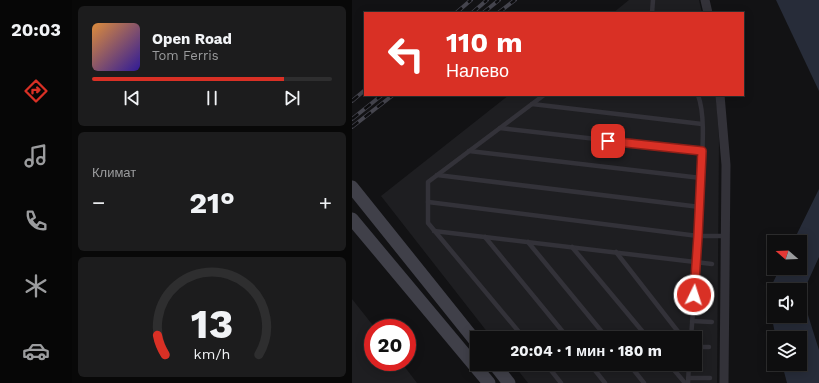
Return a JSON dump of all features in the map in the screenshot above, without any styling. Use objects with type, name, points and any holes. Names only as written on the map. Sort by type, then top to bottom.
[{"type":"main road","points":[[352,187],[470,334]]},
{"type":"main road","points":[[352,219],[489,383]]},
{"type":"main road","points":[[500,371],[509,383]]},
{"type":"street","points":[[705,0],[708,12]]},
{"type":"street","points":[[720,96],[726,165],[724,383]]},
{"type":"lane","points":[[652,12],[653,0]]},
{"type":"lane","points":[[518,331],[428,223],[428,182],[543,96]]},
{"type":"lane","points":[[691,331],[697,261],[702,151],[702,124],[700,103],[697,96]]},
{"type":"lane","points":[[532,104],[702,124]]},
{"type":"lane","points":[[500,128],[702,151]]},
{"type":"lane","points":[[469,151],[701,178]]},
{"type":"lane","points":[[437,175],[700,208]]},
{"type":"lane","points":[[428,202],[698,236],[725,236]]},
{"type":"lane","points":[[434,232],[697,261],[712,264]]},
{"type":"lane","points":[[484,237],[562,331]]},
{"type":"lane","points":[[528,242],[601,331]]},
{"type":"lane","points":[[572,247],[642,331]]},
{"type":"lane","points":[[616,252],[678,331]]},
{"type":"lane","points":[[694,295],[712,295]]},
{"type":"lane","points":[[692,321],[712,322]]},
{"type":"lane","points":[[702,347],[709,347]]},
{"type":"lane","points":[[552,371],[561,383]]},
{"type":"lane","points":[[596,371],[605,383]]},
{"type":"lane","points":[[635,371],[644,383]]},
{"type":"lane","points":[[676,371],[687,381]]},
{"type":"lane","points":[[687,381],[688,371]]},
{"type":"lane","points":[[687,381],[710,378]]},
{"type":"shaded area","points":[[629,0],[699,0],[702,12],[614,12]]},
{"type":"shaded area","points":[[508,96],[716,96],[719,138],[717,383],[528,383],[519,371],[702,371],[702,331],[487,331],[381,196]]},
{"type":"shaded area","points":[[352,299],[368,319],[364,319],[364,371],[408,371],[417,383],[352,383]]},
{"type":"water","points":[[776,0],[819,0],[819,91]]},
{"type":"water","points":[[819,189],[819,257],[807,283],[773,283],[777,275],[807,275],[807,235],[796,235]]},
{"type":"water","points":[[807,309],[819,350],[819,383],[787,383],[784,371],[807,371],[807,331],[775,331],[773,323],[807,323]]},
{"type":"railway","points":[[457,12],[471,0]]},
{"type":"railway","points":[[473,12],[487,0]]},
{"type":"railway","points":[[484,12],[499,0]]},
{"type":"railway","points":[[499,12],[515,0]]},
{"type":"railway","points":[[352,101],[364,91]]},
{"type":"railway","points":[[352,119],[381,96]]},
{"type":"railway","points":[[352,127],[392,96]]},
{"type":"route","points":[[608,141],[702,151],[694,295]]}]
